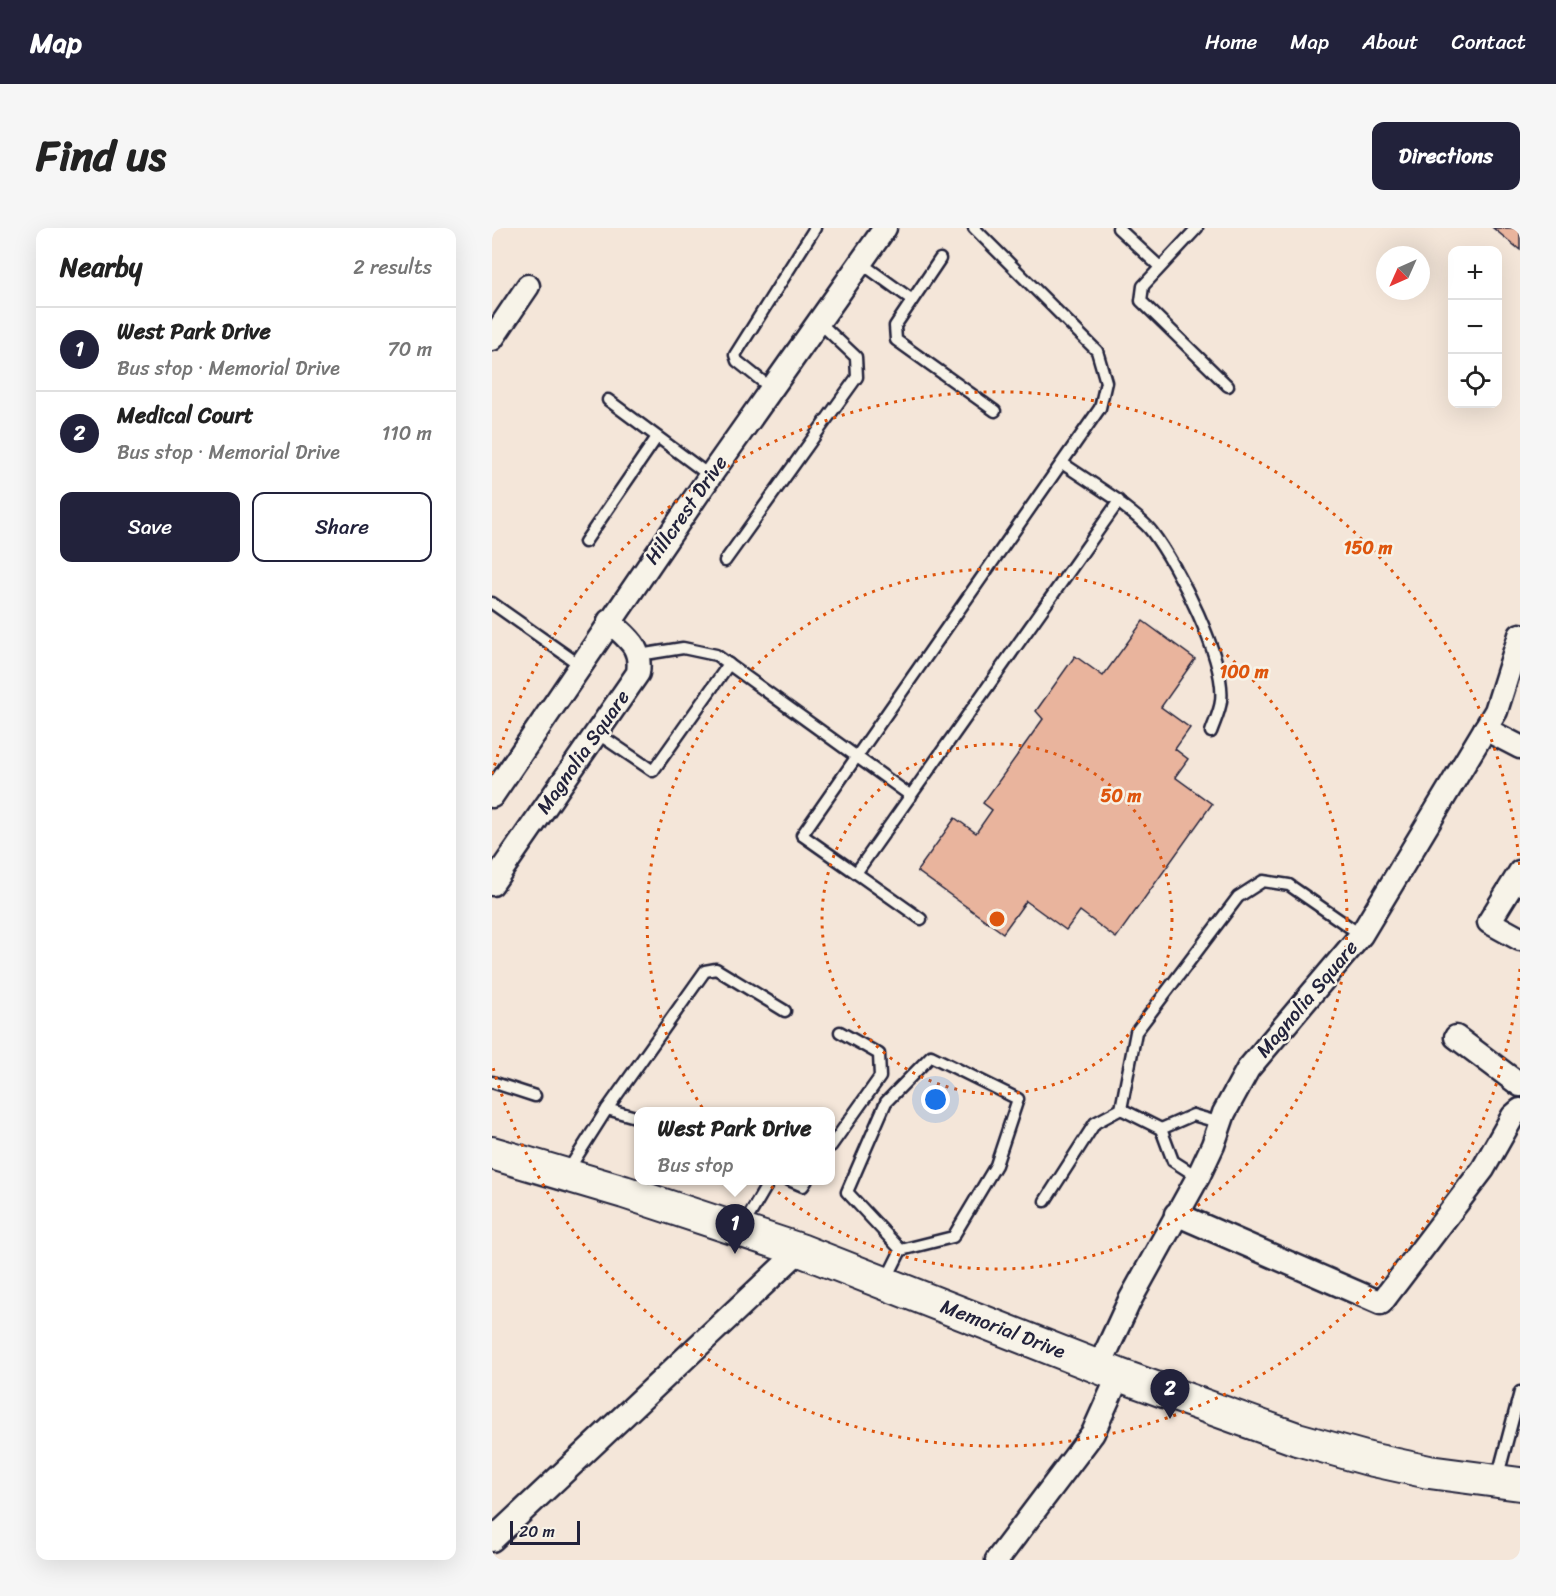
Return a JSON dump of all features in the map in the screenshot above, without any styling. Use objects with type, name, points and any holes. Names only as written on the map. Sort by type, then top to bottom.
[{"type":"main road","name":"Memorial Drive","points":[[492,1153],[800,1250],[1109,1371],[1318,1445],[1429,1472],[1508,1482]]},
{"type":"street","name":"Hillcrest Drive","points":[[492,796],[500,774],[580,665],[885,228]]},
{"type":"street","points":[[492,339],[528,286]]},
{"type":"street","points":[[609,621],[635,646],[639,655]]},
{"type":"street","name":"Magnolia Square","points":[[997,1560],[1093,1432],[1129,1302],[1198,1177],[1224,1113],[1248,1068],[1361,935],[1485,729],[1497,711],[1511,698],[1520,635]]},
{"type":"street","name":"Magnolia Square","points":[[492,884],[638,673],[639,655]]},
{"type":"street","points":[[1485,729],[1520,747]]},
{"type":"street","points":[[1520,872],[1489,922],[1520,939]]},
{"type":"street","points":[[1456,1037],[1520,1085]]},
{"type":"street","points":[[1176,1214],[1381,1303],[1483,1168],[1513,1116],[1520,1110]]},
{"type":"street","points":[[492,1540],[800,1250]]},
{"type":"lane","points":[[772,389],[736,361],[735,355],[815,228]]},
{"type":"lane","points":[[921,919],[802,835],[1100,408],[1106,382],[1097,351],[974,228]]},
{"type":"lane","points":[[1118,228],[1161,267]]},
{"type":"lane","points":[[1197,228],[1143,286],[1142,301],[1228,386]]},
{"type":"lane","points":[[940,259],[895,326],[896,340],[995,411]]},
{"type":"lane","points":[[861,263],[911,299]]},
{"type":"lane","points":[[725,561],[857,377],[856,357],[819,322]]},
{"type":"lane","points":[[608,400],[710,476]]},
{"type":"lane","points":[[585,542],[657,437]]},
{"type":"lane","points":[[1062,463],[1118,502],[1151,530],[1163,547],[1215,654],[1220,676],[1221,702],[1211,732]]},
{"type":"lane","points":[[856,873],[1118,502]]},
{"type":"lane","points":[[492,603],[580,665]]},
{"type":"lane","points":[[639,655],[683,648],[716,655],[911,796]]},
{"type":"lane","points":[[597,733],[653,771],[729,664]]},
{"type":"lane","points":[[1121,1109],[1136,1032],[1238,897],[1263,881],[1289,885],[1361,935]]},
{"type":"lane","points":[[566,1175],[607,1109],[705,971],[716,969],[785,1011]]},
{"type":"lane","points":[[835,1140],[880,1077],[879,1054],[840,1032]]},
{"type":"lane","points":[[931,1056],[1018,1099],[996,1165],[953,1237],[901,1250],[847,1192],[886,1102],[931,1056]]},
{"type":"lane","points":[[492,1082],[535,1096]]},
{"type":"lane","points":[[607,1109],[634,1117]]},
{"type":"lane","points":[[1121,1109],[1161,1129],[1173,1161],[1198,1177]]},
{"type":"lane","points":[[1045,1201],[1095,1123],[1121,1109]]},
{"type":"lane","points":[[1161,1129],[1193,1115],[1221,1124]]},
{"type":"lane","points":[[740,1231],[767,1185]]},
{"type":"lane","points":[[885,1283],[901,1250]]},
{"type":"lane","points":[[1508,1482],[1520,1392]]},
{"type":"building","points":[[1493,228],[1520,228],[1520,250]]},
{"type":"building","points":[[1143,621],[1195,659],[1161,707],[1190,728],[1175,749],[1188,759],[1175,777],[1212,804],[1116,938],[1080,911],[1066,930],[1026,901],[1003,933],[917,871],[955,818],[976,833],[992,810],[983,803],[1043,719],[1036,711],[1075,656],[1103,676]]},
{"type":"place","name":"West Park Drive","points":[[735,1254]]},
{"type":"place","name":"Medical Court","points":[[1170,1419]]}]
